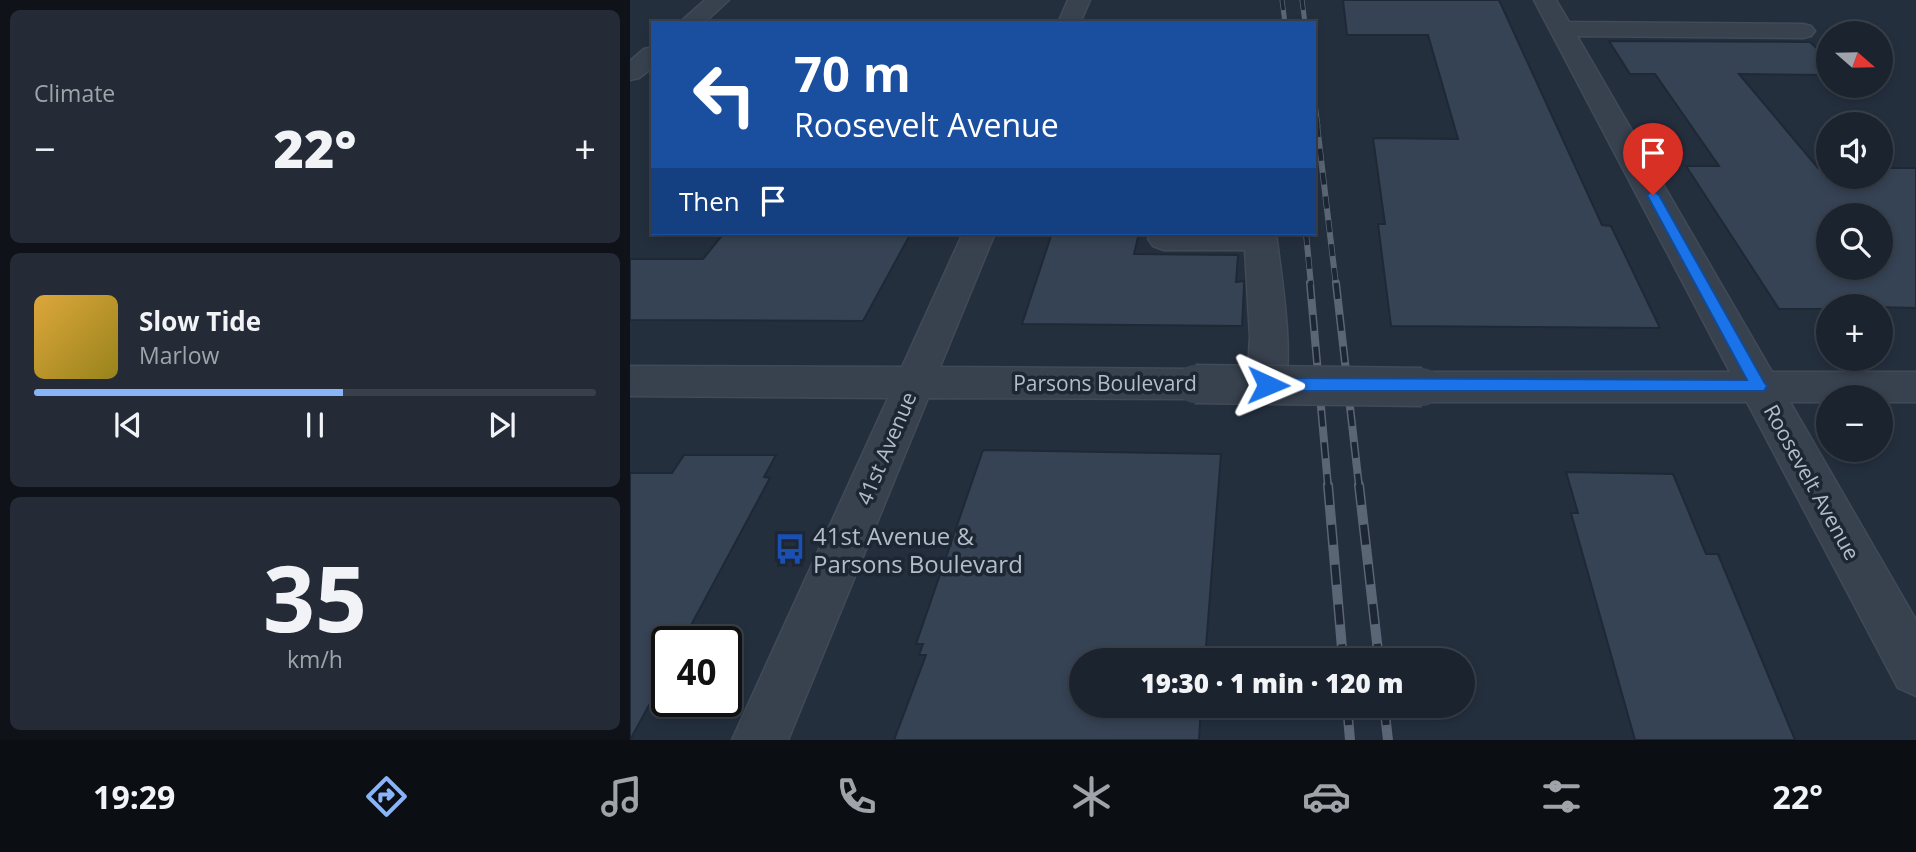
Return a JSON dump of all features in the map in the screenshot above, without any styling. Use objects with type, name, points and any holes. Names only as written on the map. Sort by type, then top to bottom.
[{"type":"street","points":[[693,21],[718,0]]},
{"type":"street","points":[[1070,21],[1079,0]]},
{"type":"street","points":[[1553,15],[1802,31]]},
{"type":"street","name":"Roosevelt Avenue","points":[[1553,15],[1916,670]]},
{"type":"street","points":[[630,73],[651,56]]},
{"type":"street","name":"41st Avenue","points":[[760,740],[978,235]]},
{"type":"street","points":[[1164,239],[1260,236],[1268,337],[1268,385]]},
{"type":"street","name":"Parsons Boulevard","points":[[630,381],[1195,383],[1422,387],[1916,387]]},
{"type":"building","points":[[1343,0],[1499,0],[1602,225],[1611,226],[1660,328],[1391,326],[1378,224],[1385,224],[1373,138],[1458,139],[1428,35],[1347,35]]},
{"type":"building","points":[[1609,41],[1810,42],[1816,48],[1816,75],[1739,74],[1816,166],[1816,189],[1893,189],[1893,168],[1916,168],[1916,308],[1893,307],[1893,294],[1816,294],[1816,309],[1779,309],[1686,166],[1719,166],[1655,74],[1630,74]]},
{"type":"building","points":[[722,235],[910,235],[863,321],[630,320],[630,259],[703,259]]},
{"type":"building","points":[[1051,235],[1139,235],[1134,254],[1238,255],[1236,282],[1244,281],[1242,326],[1022,324]]},
{"type":"building","points":[[983,450],[1221,454],[1206,648],[1069,648],[1069,718],[1200,718],[1199,740],[894,740],[926,655],[919,655],[923,644],[916,644]]},
{"type":"building","points":[[684,455],[776,455],[764,477],[770,478],[691,626],[651,626],[651,701],[630,740],[630,473],[672,473]]},
{"type":"building","points":[[1566,472],[1673,474],[1706,554],[1718,554],[1795,740],[1635,740],[1571,513],[1578,513]]},
{"type":"railway","points":[[1282,0],[1285,21]]},
{"type":"railway","points":[[1302,0],[1305,21]]},
{"type":"railway","points":[[1316,111],[1318,126]]},
{"type":"railway","points":[[1317,125],[1336,285]]},
{"type":"railway","points":[[1306,235],[1311,285]]},
{"type":"railway","points":[[1310,283],[1328,486]]},
{"type":"railway","points":[[1336,283],[1359,486]]},
{"type":"railway","points":[[1328,485],[1342,648]]},
{"type":"railway","points":[[1359,485],[1378,648]]},
{"type":"railway","points":[[1348,718],[1350,740]]},
{"type":"railway","points":[[1385,718],[1388,740]]},
{"type":"place","name":"41st Avenue & Parsons Boulevard","points":[[790,549]]},
{"type":"route","points":[[1268,385],[1759,386],[1653,195]]}]
